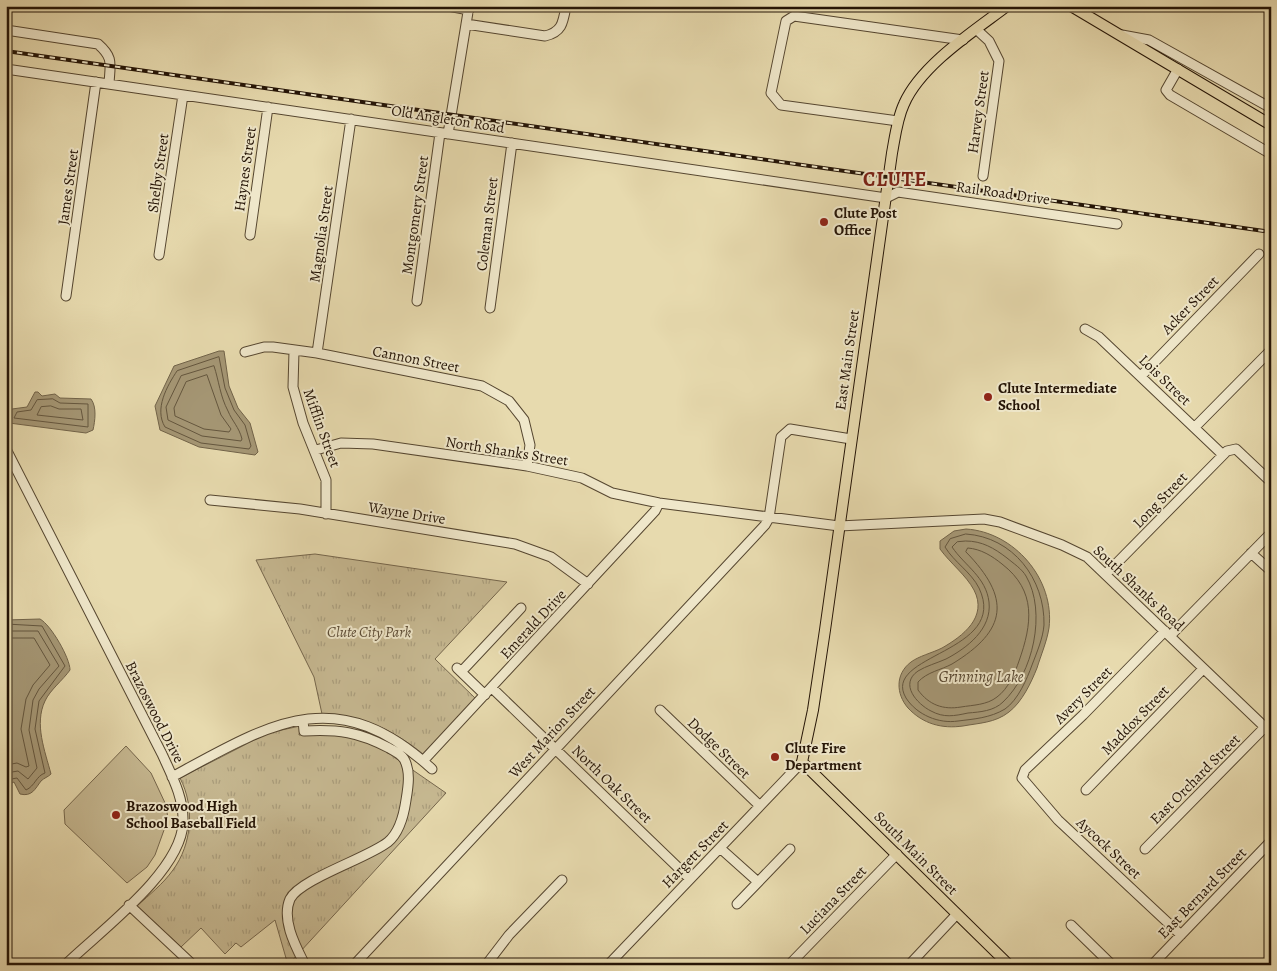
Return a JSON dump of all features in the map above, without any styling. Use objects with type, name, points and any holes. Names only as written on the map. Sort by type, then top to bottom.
[{"type":"main road","name":"East Main Street","points":[[802,762],[813,710],[898,121],[905,102],[928,71],[976,29],[1007,6]]},
{"type":"main road","points":[[1071,6],[1271,125]]},
{"type":"main road","name":"South Main Street","points":[[802,762],[1009,965]]},
{"type":"street","points":[[448,6],[469,8]]},
{"type":"street","points":[[466,24],[545,36],[556,34],[563,24],[566,6]]},
{"type":"street","name":"Montgomery Street","points":[[417,301],[444,134],[469,8]]},
{"type":"street","points":[[898,121],[781,105],[775,100],[772,93],[786,21],[794,16],[963,40]]},
{"type":"street","name":"Harvey Street","points":[[976,29],[989,41],[999,61],[982,176]]},
{"type":"street","points":[[6,30],[98,44],[109,54],[109,84]]},
{"type":"street","points":[[1122,35],[1149,40],[1271,108]]},
{"type":"street","points":[[1178,69],[1166,90],[1170,95],[1271,154]]},
{"type":"street","name":"Old Angleton Road","points":[[7,72],[96,82],[886,198]]},
{"type":"street","name":"James Street","points":[[66,296],[96,82]]},
{"type":"street","name":"Shelby Street","points":[[159,255],[183,95]]},
{"type":"street","name":"Haynes Street","points":[[250,235],[268,107]]},
{"type":"street","name":"Magnolia Street","points":[[317,353],[351,119]]},
{"type":"street","name":"Coleman Street","points":[[490,308],[512,143]]},
{"type":"street","name":"Rail Road Drive","points":[[886,198],[898,192],[1117,224]]},
{"type":"street","name":"Acker Street","points":[[1140,376],[1259,254]]},
{"type":"street","name":"Lois Street","points":[[1085,329],[1099,337],[1223,455]]},
{"type":"street","name":"Cannon Street","points":[[244,352],[264,347],[317,353],[482,386],[498,394],[518,410],[524,420],[530,445],[527,466]]},
{"type":"street","points":[[1195,427],[1271,350]]},
{"type":"street","name":"Mifflin Street","points":[[294,351],[292,374],[295,399],[326,480],[326,514]]},
{"type":"street","points":[[769,518],[781,437],[785,432],[790,429],[851,439]]},
{"type":"street","name":"North Shanks Street","points":[[316,450],[341,443],[373,444],[527,466],[582,478],[612,493],[659,503],[839,526]]},
{"type":"street","name":"Brazoswood Drive","points":[[6,449],[172,777],[183,812],[180,840],[166,866],[129,905],[65,965]]},
{"type":"street","name":"Long Street","points":[[1106,574],[1231,449],[1236,449],[1269,477]]},
{"type":"street","name":"Wayne Drive","points":[[210,500],[300,509],[516,544],[551,557],[588,584]]},
{"type":"street","name":"Emerald Drive","points":[[423,761],[655,511],[659,503]]},
{"type":"street","name":"West Marion Street","points":[[354,965],[769,518]]},
{"type":"street","name":"South Shanks Road","points":[[839,526],[984,519],[1000,522],[1080,552],[1106,574],[1268,730]]},
{"type":"street","name":"Avery Street","points":[[1022,778],[1025,770],[1271,533]]},
{"type":"street","points":[[1252,552],[1271,571]]},
{"type":"street","points":[[485,695],[458,670],[521,608]]},
{"type":"street","name":"Maddox Street","points":[[1086,790],[1204,669]]},
{"type":"street","name":"North Oak Street","points":[[492,688],[690,879]]},
{"type":"street","name":"Dodge Street","points":[[660,710],[760,806]]},
{"type":"street","points":[[172,777],[267,728],[304,720],[339,719],[363,724],[397,741],[432,769]]},
{"type":"street","points":[[304,720],[304,732],[332,729],[350,732],[373,740],[400,754],[405,760],[408,782],[401,821],[398,830],[388,842],[310,883],[291,898],[288,908],[291,934],[305,965]]},
{"type":"street","name":"East Orchard Street","points":[[1145,849],[1268,730]]},
{"type":"street","name":"Hargett Street","points":[[608,965],[802,762]]},
{"type":"street","name":"Aycock Street","points":[[1022,778],[1058,820],[1181,935]]},
{"type":"street","name":"East Bernard Street","points":[[1152,965],[1271,841]]},
{"type":"street","points":[[720,848],[758,882]]},
{"type":"street","points":[[737,904],[790,849]]},
{"type":"street","name":"Luciana Street","points":[[789,965],[897,854]]},
{"type":"street","points":[[486,965],[509,935],[562,880]]},
{"type":"street","points":[[129,905],[194,965]]},
{"type":"street","points":[[909,965],[957,914]]},
{"type":"street","points":[[1071,925],[1112,965]]},
{"type":"street","points":[[1266,965],[1271,960]]},
{"type":"green space","name":"Clute City Park","points":[[315,554],[507,582],[435,659],[476,699],[423,754],[400,737],[376,725],[337,715],[322,714],[314,677],[256,560]]},
{"type":"green space","points":[[300,726],[299,735],[325,734],[365,737],[446,793],[288,965],[275,920],[241,947],[236,943],[225,954],[201,928],[181,947],[137,906],[169,875],[184,849],[188,837],[189,813],[185,789],[180,778],[268,733]]},
{"type":"green space","name":"Brazoswood High School Baseball Field","points":[[126,746],[151,773],[166,805],[168,819],[155,855],[147,867],[127,883],[65,824],[64,810]]},
{"type":"water","points":[[224,351],[229,386],[238,408],[250,423],[258,452],[255,455],[199,447],[160,430],[155,406],[174,366]]},
{"type":"water","points":[[35,392],[42,396],[55,394],[60,398],[91,399],[95,410],[93,430],[86,433],[9,423],[9,415],[12,409],[27,407]]},
{"type":"water","name":"Grinning Lake","points":[[966,529],[984,532],[1000,539],[1028,561],[1038,576],[1045,592],[1049,610],[1049,628],[1035,674],[1026,692],[1014,708],[1004,716],[993,720],[948,727],[926,722],[908,708],[901,697],[899,684],[902,672],[911,662],[942,648],[958,638],[976,617],[978,600],[974,590],[967,579],[940,549],[940,541],[954,531]]},
{"type":"water","points":[[40,619],[59,642],[67,658],[70,670],[45,701],[40,719],[42,738],[51,774],[41,781],[33,792],[24,795],[20,794],[14,782],[6,786],[6,620]]},
{"type":"railway","points":[[6,51],[1271,232]]},
{"type":"place","name":"Clute Post Office","points":[[824,222]]},
{"type":"place","name":"Clute Intermediate School","points":[[988,397]]},
{"type":"place","name":"Clute Fire Department","points":[[775,757]]},
{"type":"place","name":"Brazoswood High School Baseball Field","points":[[116,815]]},
{"type":"district","name":"CLUTE","points":[[895,179]]}]
